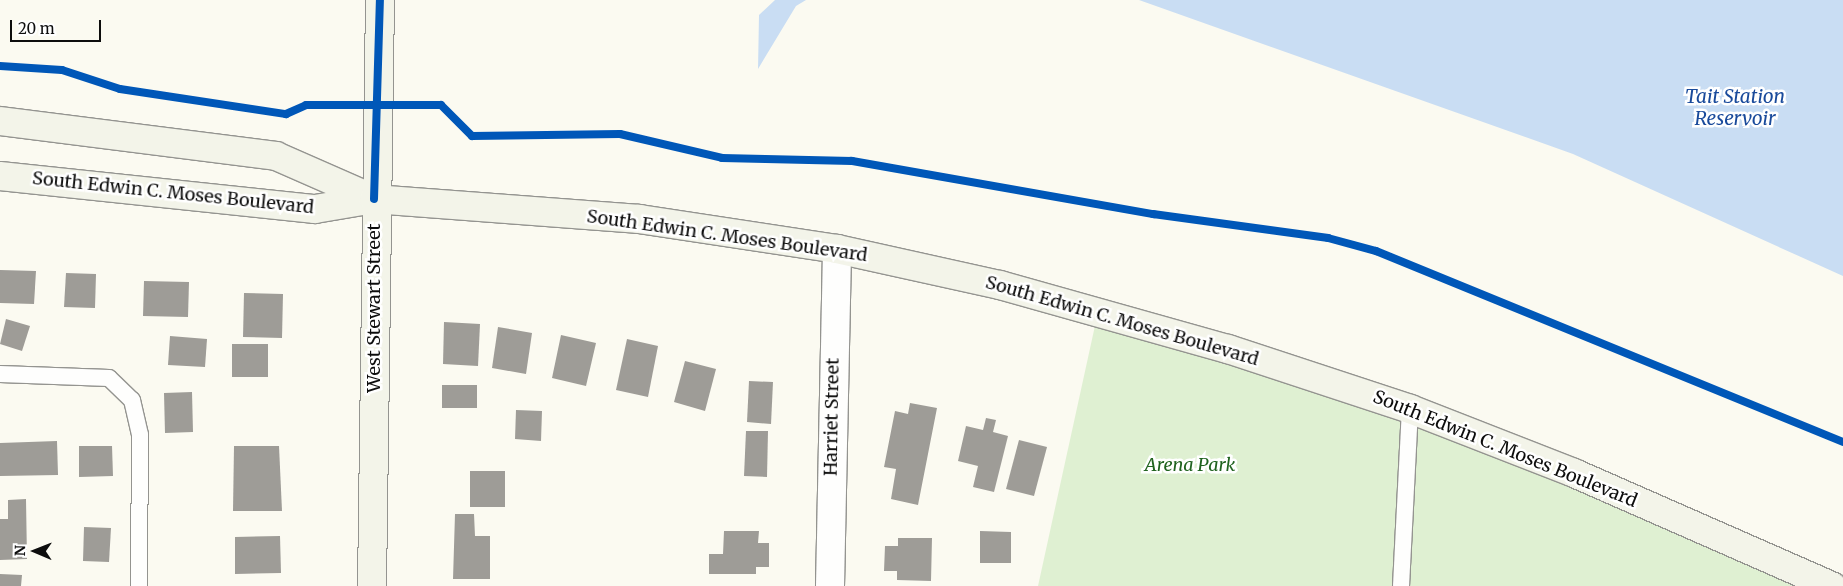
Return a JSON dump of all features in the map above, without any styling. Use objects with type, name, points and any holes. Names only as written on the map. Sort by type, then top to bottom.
[{"type":"main road","name":"West Stewart Street","points":[[372,586],[374,199],[379,95],[380,0]]},
{"type":"main road","name":"South Edwin C. Moses Boulevard","points":[[0,121],[276,156],[374,199]]},
{"type":"main road","name":"South Edwin C. Moses Boulevard","points":[[0,176],[315,209],[374,199],[639,219],[837,248],[1009,287],[1228,349],[1410,408],[1574,473],[1832,586]]},
{"type":"street","name":"Harriet Street","points":[[830,586],[837,248]]},
{"type":"lane","points":[[0,374],[109,378],[132,400],[140,435],[139,586]]},
{"type":"lane","points":[[1401,586],[1410,408]]},
{"type":"green space","name":"Arena Park","points":[[1098,312],[1228,349],[1832,586],[1038,586]]},
{"type":"water","points":[[775,0],[806,0],[796,6],[758,69],[759,15]]},
{"type":"water","name":"Tait Station Reservoir","points":[[1139,0],[1843,0],[1843,276],[1573,154]]},
{"type":"building","points":[[0,270],[36,271],[34,304],[0,303]]},
{"type":"building","points":[[66,273],[96,274],[95,308],[64,307]]},
{"type":"building","points":[[144,281],[189,282],[188,317],[143,316]]},
{"type":"building","points":[[244,293],[283,294],[282,338],[243,337]]},
{"type":"building","points":[[6,319],[30,326],[22,351],[0,344]]},
{"type":"building","points":[[444,322],[480,324],[478,366],[443,364]]},
{"type":"building","points":[[498,327],[532,333],[526,374],[492,368]]},
{"type":"building","points":[[561,335],[596,343],[586,386],[552,378]]},
{"type":"building","points":[[170,336],[207,339],[205,367],[168,365]]},
{"type":"building","points":[[627,339],[658,346],[648,397],[616,390]]},
{"type":"building","points":[[232,344],[268,344],[268,377],[232,377]]},
{"type":"building","points":[[685,361],[716,369],[705,411],[674,402]]},
{"type":"building","points":[[749,381],[773,382],[771,424],[747,422]]},
{"type":"building","points":[[442,385],[477,385],[477,408],[442,408]]},
{"type":"building","points":[[192,392],[193,432],[165,433],[164,393]]},
{"type":"building","points":[[910,403],[937,408],[918,505],[891,499],[896,469],[884,467],[895,411],[908,414]]},
{"type":"building","points":[[516,410],[542,411],[541,441],[515,439]]},
{"type":"building","points":[[986,418],[996,420],[993,432],[1008,436],[994,492],[973,487],[978,466],[958,461],[966,426],[983,430]]},
{"type":"building","points":[[746,431],[768,431],[767,477],[744,476]]},
{"type":"building","points":[[1019,440],[1047,447],[1034,496],[1006,489]]},
{"type":"building","points":[[57,441],[58,475],[0,476],[0,443]]},
{"type":"building","points":[[79,446],[112,446],[113,476],[79,477]]},
{"type":"building","points":[[234,446],[279,446],[282,511],[233,511]]},
{"type":"building","points":[[470,471],[505,471],[505,507],[470,507]]},
{"type":"building","points":[[26,499],[27,559],[0,560],[0,519],[8,519],[8,500]]},
{"type":"building","points":[[455,514],[474,514],[475,536],[490,536],[490,579],[453,579]]},
{"type":"building","points":[[84,527],[111,528],[109,562],[83,561]]},
{"type":"building","points":[[724,531],[759,531],[758,543],[769,543],[769,567],[756,567],[756,574],[709,574],[709,554],[723,554]]},
{"type":"building","points":[[980,531],[1011,532],[1011,563],[980,563]]},
{"type":"building","points":[[280,536],[281,573],[235,574],[235,537]]},
{"type":"building","points":[[898,538],[932,538],[931,581],[897,580],[897,571],[884,571],[885,546],[898,546]]},
{"type":"building","points":[[0,574],[22,575],[21,586],[0,586]]},
{"type":"cycle path","points":[[374,199],[380,0]]},
{"type":"cycle path","points":[[0,66],[62,70],[120,89],[286,114],[306,105],[441,105],[472,136],[620,134],[722,158],[852,161],[1153,214],[1328,238],[1376,251],[1843,442]]}]
